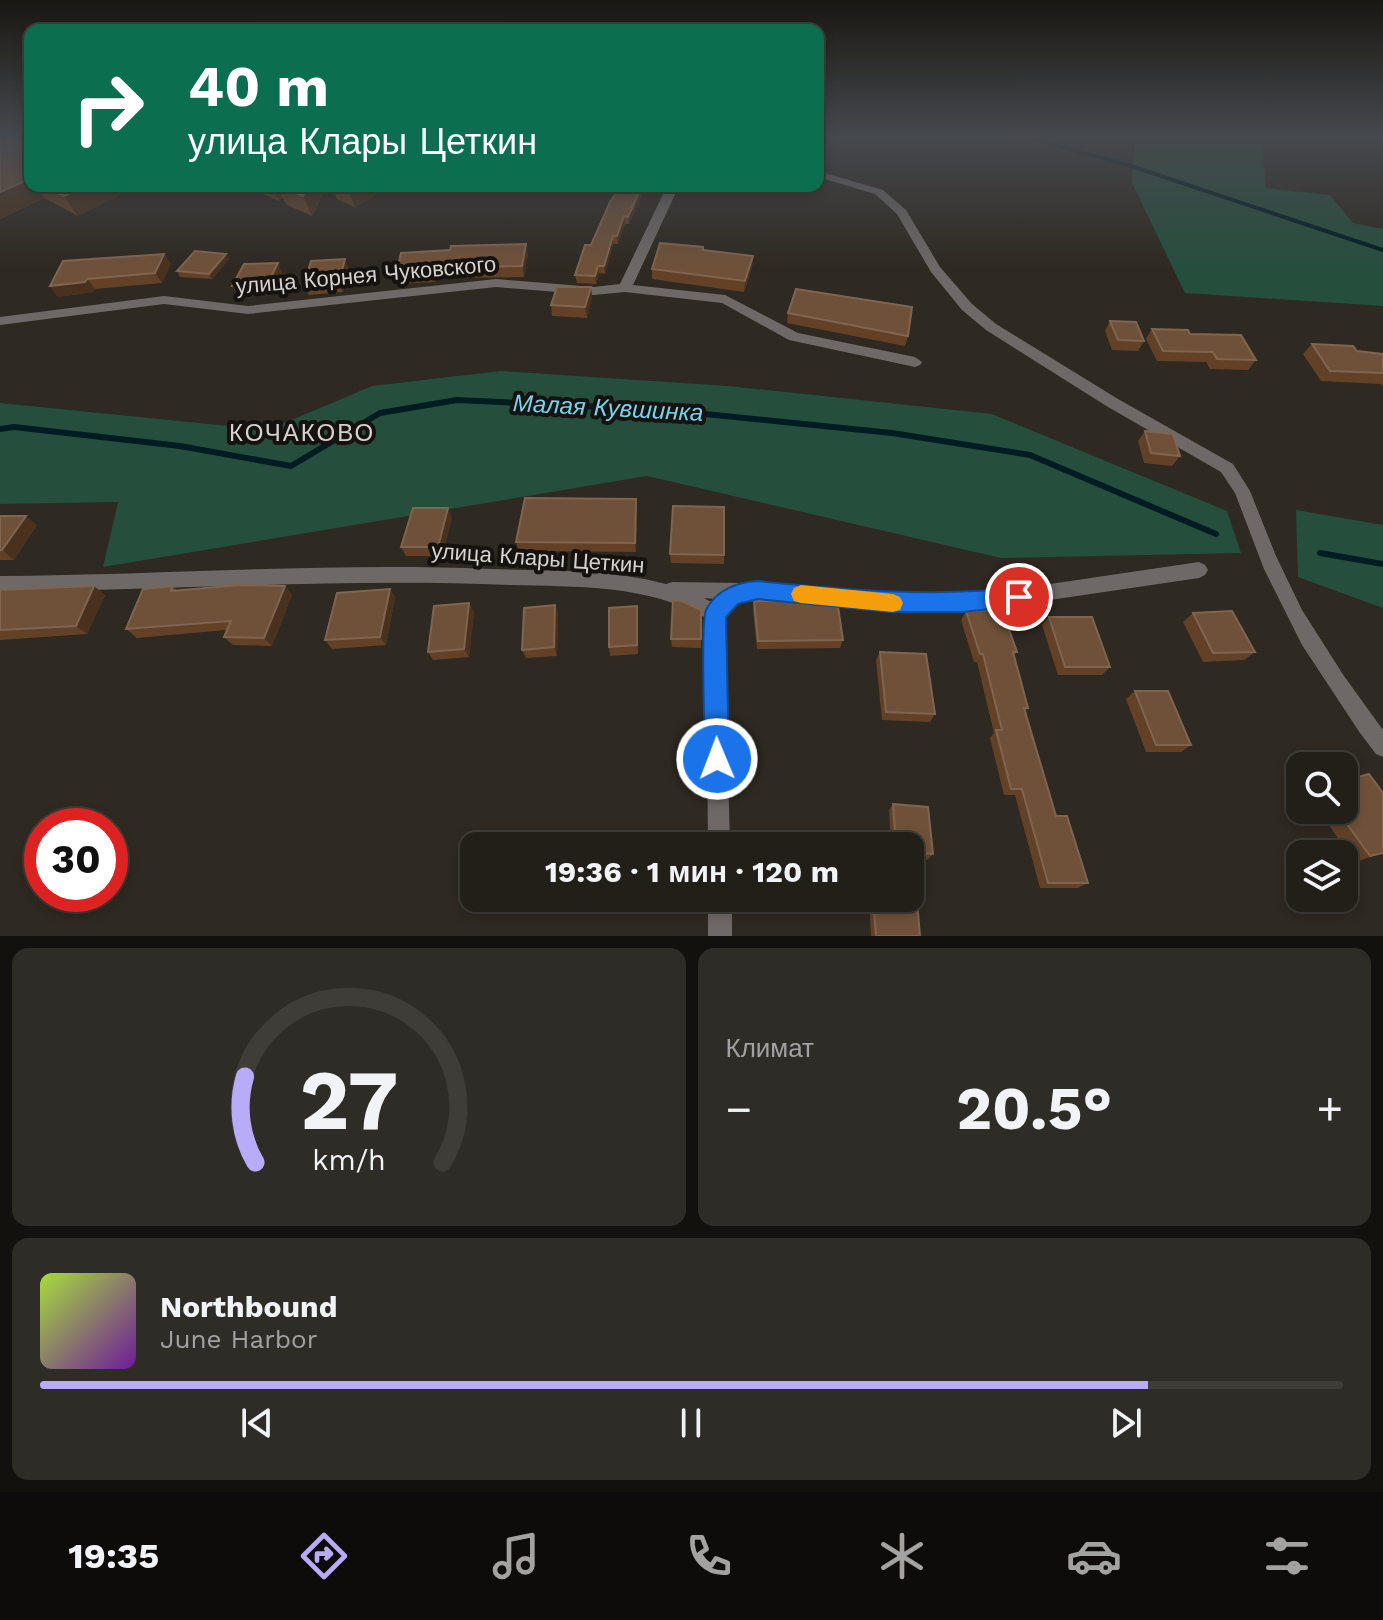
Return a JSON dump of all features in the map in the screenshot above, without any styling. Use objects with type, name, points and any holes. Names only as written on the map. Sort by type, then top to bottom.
[{"type":"street","points":[[841,181],[879,192],[902,212],[935,269],[967,307],[991,327],[1113,403],[1227,468],[1241,485],[1273,569],[1330,676],[1383,747]]},
{"type":"street","points":[[625,288],[670,192]]},
{"type":"street","name":"улица Корнея Чуковского","points":[[0,321],[164,300],[248,310],[496,283],[594,291],[625,288],[725,299],[794,337],[915,362]]},
{"type":"street","points":[[656,590],[743,591],[890,603],[962,603],[1199,570]]},
{"type":"street","name":"улица Клары Цеткин","points":[[0,584],[464,574],[601,582],[656,590],[701,604],[715,614]]},
{"type":"street","points":[[719,832],[715,614],[730,597],[743,591]]},
{"type":"street","points":[[720,912],[720,936]]},
{"type":"green space","points":[[1265,181],[1266,188],[1330,195],[1353,223],[1383,229],[1383,306],[1185,293],[1132,183]]},
{"type":"green space","points":[[501,371],[728,386],[992,414],[1227,511],[1241,553],[1001,558],[647,476],[103,567],[118,502],[0,504],[0,403],[268,430],[372,386]]},
{"type":"green space","points":[[1296,510],[1383,525],[1383,608],[1298,577]]},
{"type":"building","points":[[0,181],[24,181],[24,182],[0,192]]},
{"type":"building","points":[[617,192],[639,192],[628,217],[624,216],[617,236],[613,236],[604,266],[598,266],[595,276],[575,275],[585,245],[591,245]]},
{"type":"building","points":[[660,243],[753,256],[745,281],[652,269]]},
{"type":"building","points":[[526,244],[522,266],[432,268],[432,271],[396,274],[401,253],[450,250],[451,246]]},
{"type":"building","points":[[195,251],[226,254],[209,274],[177,271]]},
{"type":"building","points":[[164,254],[155,273],[87,279],[85,282],[50,286],[63,261]]},
{"type":"building","points":[[345,259],[339,282],[304,284],[311,261]]},
{"type":"building","points":[[278,263],[267,285],[232,286],[244,264]]},
{"type":"building","points":[[557,287],[591,287],[585,307],[551,305]]},
{"type":"building","points":[[796,289],[912,307],[908,336],[788,313]]},
{"type":"building","points":[[1110,321],[1136,322],[1144,341],[1118,340]]},
{"type":"building","points":[[1152,329],[1188,330],[1190,334],[1241,335],[1256,360],[1217,359],[1213,352],[1163,351]]},
{"type":"building","points":[[1312,344],[1353,346],[1357,351],[1383,354],[1383,373],[1330,371]]},
{"type":"building","points":[[1145,431],[1173,434],[1180,456],[1151,453]]},
{"type":"building","points":[[525,498],[636,499],[635,543],[516,542]]},
{"type":"building","points":[[673,506],[724,507],[724,555],[670,554]]},
{"type":"building","points":[[413,508],[448,508],[438,547],[401,547]]},
{"type":"building","points":[[0,516],[26,516],[2,550],[0,550]]},
{"type":"building","points":[[240,585],[285,586],[264,638],[224,637],[231,621],[126,629],[143,589],[173,586],[171,591]]},
{"type":"building","points":[[94,586],[76,626],[0,630],[0,590]]},
{"type":"building","points":[[390,589],[380,637],[325,640],[337,593]]},
{"type":"building","points":[[673,600],[701,610],[701,639],[671,639]]},
{"type":"building","points":[[837,600],[843,640],[758,641],[754,601]]},
{"type":"building","points":[[469,603],[464,649],[428,652],[434,606]]},
{"type":"building","points":[[555,605],[554,647],[522,650],[524,608]]},
{"type":"building","points":[[637,606],[637,645],[609,647],[609,608]]},
{"type":"building","points":[[1002,610],[1017,652],[1013,652],[1028,708],[1024,708],[1056,816],[1067,816],[1088,883],[1048,883],[1022,789],[1011,789],[996,730],[1002,730],[983,654],[980,654],[966,611]]},
{"type":"building","points":[[1232,611],[1255,652],[1213,653],[1193,613]]},
{"type":"building","points":[[1049,617],[1092,617],[1110,667],[1065,667]]},
{"type":"building","points":[[880,652],[926,654],[935,714],[886,712]]},
{"type":"building","points":[[1135,691],[1168,691],[1191,745],[1156,745]]},
{"type":"building","points":[[1369,774],[1383,793],[1383,853],[1370,856],[1347,824],[1358,824],[1358,777]]},
{"type":"building","points":[[893,804],[928,807],[933,854],[924,853],[924,832],[895,832]]},
{"type":"building","points":[[874,912],[918,912],[920,936],[876,936]]},
{"type":"waterway","points":[[1175,181],[1383,250]]},
{"type":"waterway","name":"Малая Кувшинка","points":[[0,429],[14,427],[180,446],[291,466],[380,413],[457,400],[666,410],[892,433],[1030,455],[1216,534]]},
{"type":"waterway","name":"Малая Кувшинка","points":[[1320,553],[1383,564]]},
{"type":"slow traffic","points":[[801,594],[893,603]]},
{"type":"district","name":"КОЧАКОВО","points":[[302,433]]},
{"type":"route","points":[[717,759],[715,614],[730,597],[743,591],[758,590],[890,603],[962,603],[1019,597]]}]
